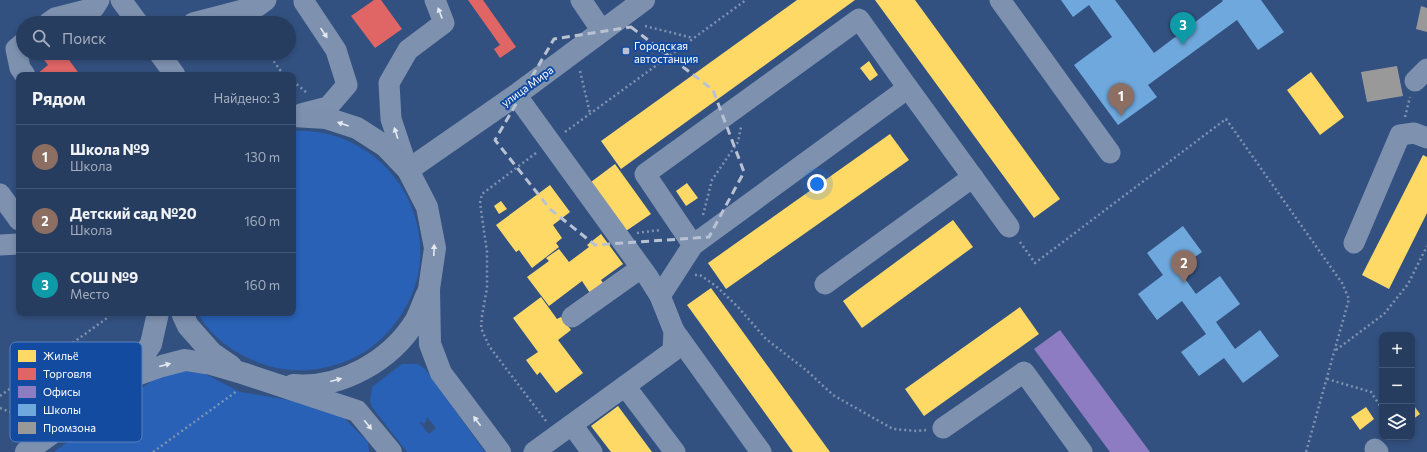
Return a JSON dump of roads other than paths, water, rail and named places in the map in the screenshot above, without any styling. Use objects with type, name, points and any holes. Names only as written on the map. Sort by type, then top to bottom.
[{"type":"main road","name":"улица Мира","points":[[408,170],[516,95],[644,0]]},
{"type":"main road","points":[[296,116],[326,118],[357,128],[385,146],[408,170],[428,207],[435,248],[429,289],[430,344],[441,373],[500,452]]},
{"type":"main road","points":[[183,316],[188,326],[212,353],[256,378],[304,386],[337,381],[368,367],[395,347],[416,320],[429,289]]},
{"type":"main road","points":[[142,357],[151,344],[157,316]]},
{"type":"main road","points":[[142,373],[185,360],[211,364],[312,395],[357,411],[391,452]]},
{"type":"main road","points":[[26,452],[40,442]]},
{"type":"street","points":[[63,16],[94,8],[99,0]]},
{"type":"street","points":[[121,0],[133,16]]},
{"type":"street","points":[[220,16],[258,6],[266,0]]},
{"type":"street","points":[[296,115],[328,107],[347,85],[336,50],[304,0]]},
{"type":"street","points":[[408,170],[391,119],[389,83],[408,50],[444,23],[435,0]]},
{"type":"street","points":[[581,0],[602,31]]},
{"type":"street","points":[[1000,0],[1110,153]]},
{"type":"street","points":[[693,245],[645,174],[859,19],[1009,227]]},
{"type":"street","points":[[18,60],[20,68],[23,72]]},
{"type":"street","points":[[164,60],[173,72]]},
{"type":"street","points":[[660,296],[693,245],[908,88]]},
{"type":"street","points":[[516,95],[641,268],[660,296],[674,331],[761,452]]},
{"type":"street","points":[[1354,243],[1400,135],[1414,133],[1427,138]]},
{"type":"street","points":[[826,284],[973,177]]},
{"type":"street","points":[[0,194],[16,216]]},
{"type":"street","points":[[0,245],[16,244]]},
{"type":"street","points":[[572,317],[641,268]]},
{"type":"street","points":[[534,452],[673,351],[674,331]]},
{"type":"street","points":[[943,428],[1024,372],[1082,452]]},
{"type":"street","points":[[625,386],[675,452]]},
{"type":"street","points":[[564,430],[592,452]]},
{"type":"place","name":"СОШ №9","points":[[1183,45]]},
{"type":"place","name":"Городская автостанция","points":[[626,51]]},
{"type":"place","name":"Школа №9","points":[[1121,116]]},
{"type":"place","name":"Детский сад №20","points":[[1184,283]]}]
